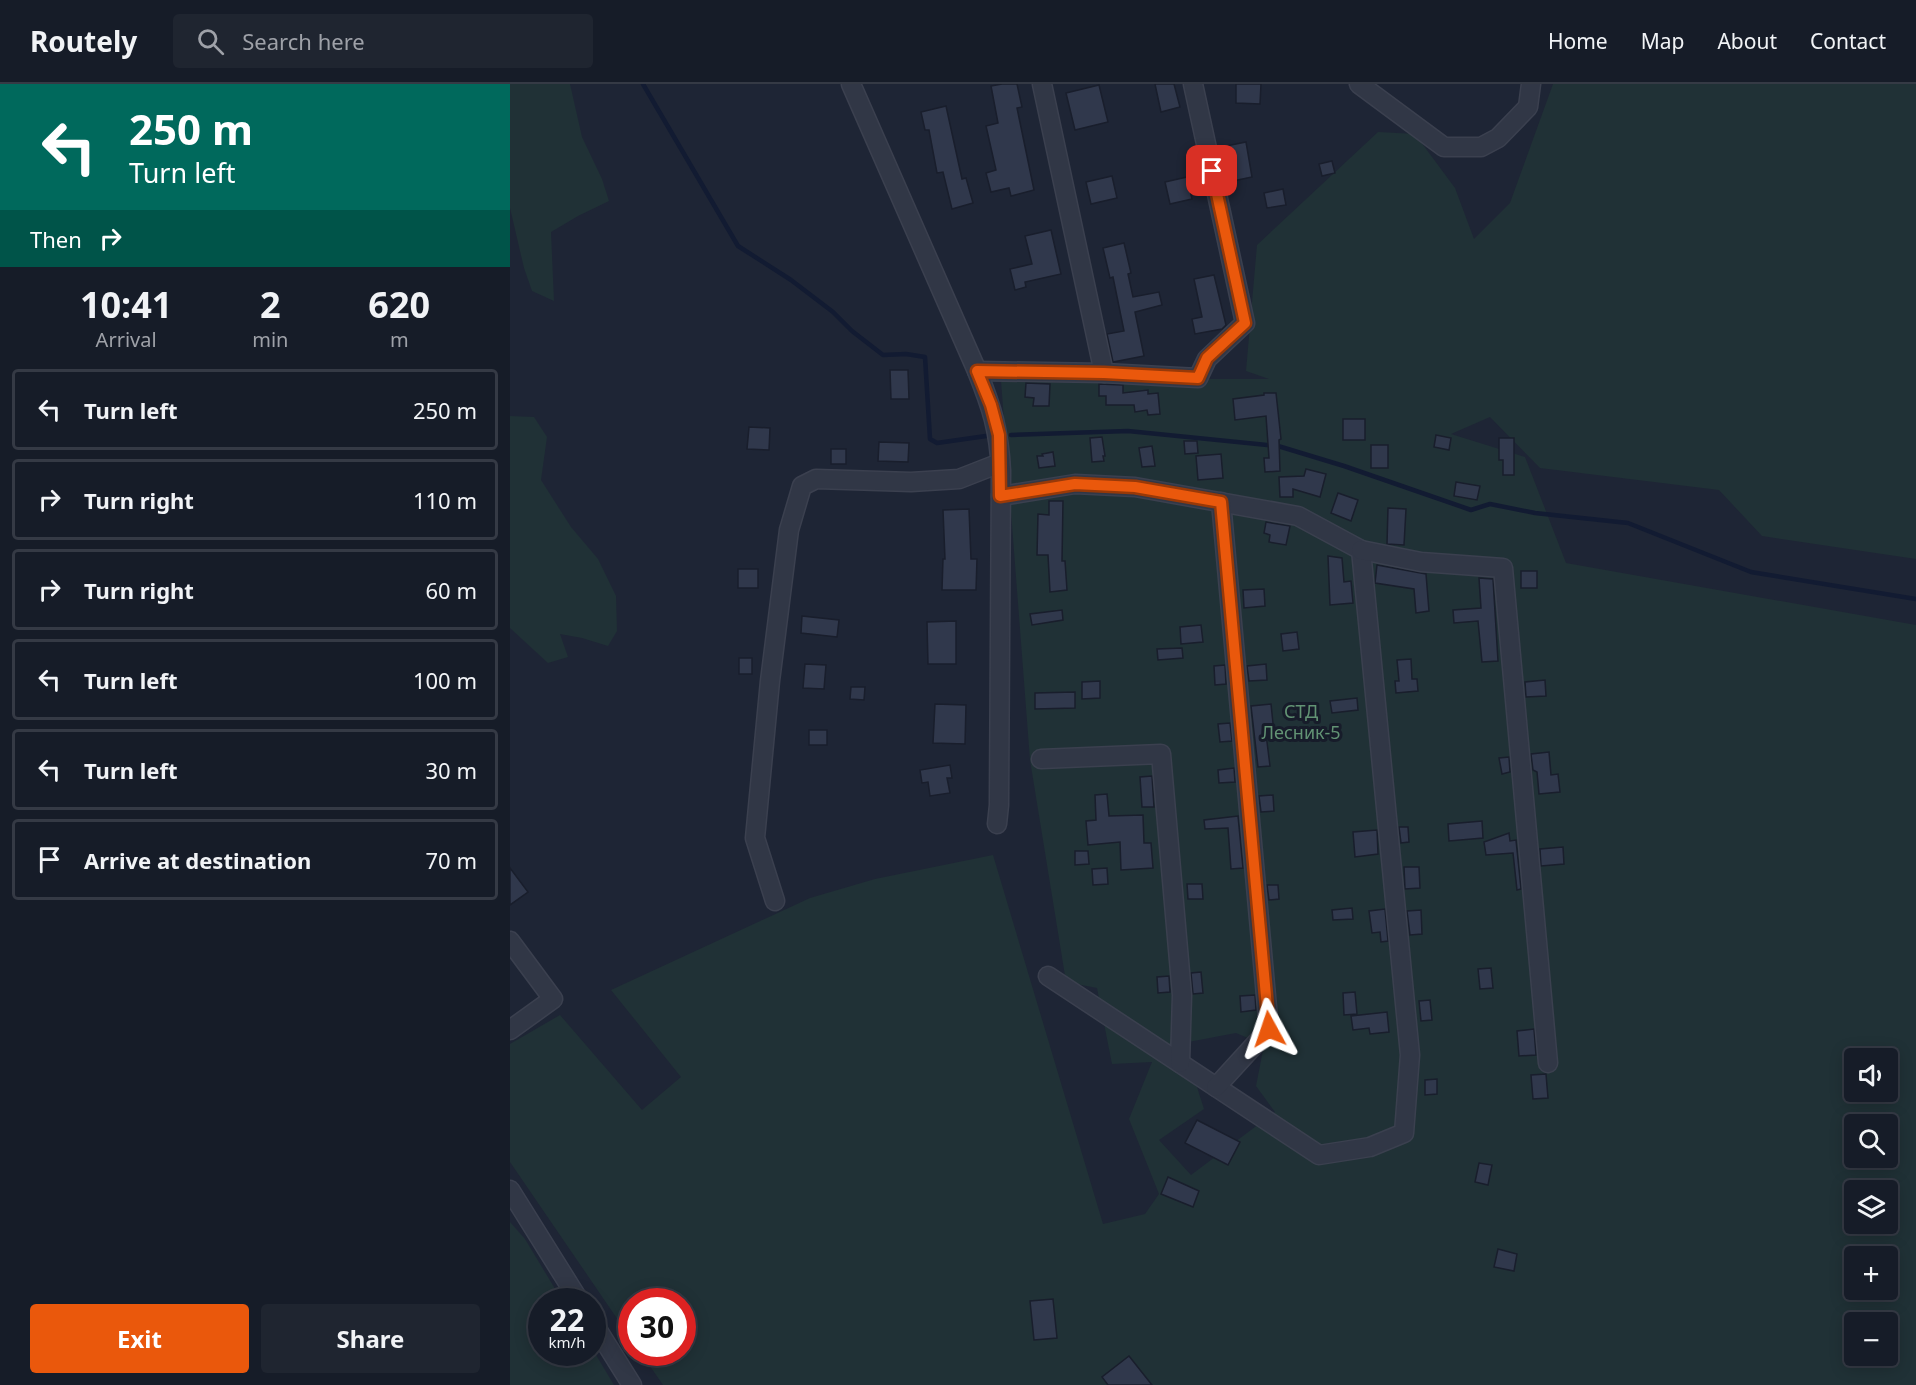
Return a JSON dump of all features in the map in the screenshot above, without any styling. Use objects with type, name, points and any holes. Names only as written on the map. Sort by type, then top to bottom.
[{"type":"street","points":[[851,84],[977,371],[991,405],[999,435],[999,805],[997,824]]},
{"type":"street","points":[[1042,84],[1104,373]]},
{"type":"street","points":[[977,371],[1104,373],[1198,378],[1207,358],[1245,323],[1193,84]]},
{"type":"street","points":[[1359,84],[1444,147],[1481,147],[1498,138],[1528,107],[1532,84]]},
{"type":"street","points":[[775,901],[755,838],[770,681],[789,530],[802,486],[816,479],[911,482],[960,479],[1000,463]]},
{"type":"street","points":[[1000,496],[1075,484],[1135,487],[1298,516],[1361,550],[1421,562],[1503,568],[1548,1063]]},
{"type":"street","points":[[1216,1086],[1269,1029],[1221,502]]},
{"type":"street","points":[[1048,976],[1319,1155],[1370,1147],[1404,1133],[1410,1055],[1361,550]]},
{"type":"street","points":[[1041,759],[1161,754],[1182,995],[1180,1063]]},
{"type":"street","points":[[510,941],[553,999],[510,1030]]},
{"type":"street","points":[[510,1190],[571,1288]]},
{"type":"street","points":[[606,1343],[633,1385]]},
{"type":"green space","points":[[510,84],[570,84],[582,137],[602,179],[609,201],[551,232],[554,301],[532,291],[524,268],[510,208]]},
{"type":"green space","name":"СТД Лесник-5","points":[[1553,84],[1916,84],[1916,559],[1762,536],[1719,490],[1540,468],[1490,417],[1451,434],[1525,457],[1566,563],[1916,625],[1916,1385],[663,1385],[650,1366],[696,1366],[696,1288],[618,1288],[618,1320],[606,1302],[606,1288],[596,1288],[510,1162],[510,1044],[560,1015],[642,1110],[681,1077],[611,990],[810,898],[875,879],[993,855],[1103,1224],[1145,1214],[1159,1194],[1129,1119],[1152,1062],[1112,1064],[1097,988],[1066,982],[1030,760],[1001,381],[1269,379],[1246,371],[1257,245],[1378,132],[1415,134],[1455,188],[1474,239],[1510,203]],"holes":[[[1236,1033],[1264,1045],[1256,1086],[1275,1112],[1191,1175],[1159,1140],[1204,1109],[1183,1043]]]},
{"type":"green space","points":[[510,416],[534,417],[547,437],[541,480],[571,527],[598,559],[616,596],[617,631],[608,646],[560,634],[568,657],[548,663],[510,628]]},
{"type":"green space","points":[[510,1222],[525,1239],[555,1288],[528,1288],[528,1366],[603,1366],[614,1385],[510,1385]]},
{"type":"building","points":[[1017,84],[1022,107],[1017,108],[1034,190],[1011,196],[1009,188],[991,192],[986,173],[996,170],[986,126],[998,123],[991,86]]},
{"type":"building","points":[[1155,84],[1174,84],[1180,107],[1161,112]]},
{"type":"building","points":[[1236,84],[1261,84],[1260,104],[1236,103]]},
{"type":"building","points":[[1099,85],[1108,122],[1075,130],[1066,93]]},
{"type":"building","points":[[946,106],[962,179],[966,178],[973,203],[952,209],[943,172],[937,173],[929,130],[925,130],[921,112]]},
{"type":"building","points":[[1246,142],[1252,177],[1233,181],[1226,146]]},
{"type":"building","points":[[1332,161],[1335,173],[1322,176],[1319,164]]},
{"type":"building","points":[[1112,176],[1117,198],[1091,204],[1086,182]]},
{"type":"building","points":[[1187,177],[1192,199],[1170,204],[1165,182]]},
{"type":"building","points":[[1283,189],[1286,205],[1267,208],[1264,193]]},
{"type":"building","points":[[1051,230],[1061,274],[1025,282],[1026,287],[1015,290],[1010,269],[1032,264],[1025,236]]},
{"type":"building","points":[[1124,243],[1131,273],[1128,274],[1133,297],[1159,292],[1162,305],[1135,312],[1144,356],[1113,362],[1107,334],[1124,331],[1113,277],[1110,278],[1103,248]]},
{"type":"building","points":[[1214,275],[1226,325],[1222,329],[1195,334],[1192,319],[1202,317],[1194,279]]},
{"type":"building","points":[[890,370],[908,370],[909,399],[891,399]]},
{"type":"building","points":[[1026,383],[1050,384],[1049,406],[1033,406],[1034,398],[1025,397]]},
{"type":"building","points":[[1099,384],[1123,385],[1123,393],[1148,390],[1148,394],[1158,393],[1160,414],[1148,415],[1147,410],[1135,412],[1134,405],[1106,405],[1106,396],[1099,396]]},
{"type":"building","points":[[1264,393],[1276,393],[1281,439],[1279,440],[1280,471],[1265,472],[1264,458],[1269,458],[1266,416],[1235,420],[1233,399],[1264,395]]},
{"type":"building","points":[[1343,419],[1365,419],[1365,440],[1343,440]]},
{"type":"building","points":[[749,427],[770,428],[769,450],[747,449]]},
{"type":"building","points":[[1436,435],[1451,438],[1449,450],[1434,447]]},
{"type":"building","points":[[1102,437],[1104,461],[1092,462],[1090,438]]},
{"type":"building","points":[[1499,438],[1514,438],[1514,475],[1503,475],[1503,460],[1499,460]]},
{"type":"building","points":[[1184,441],[1197,441],[1198,453],[1185,454]]},
{"type":"building","points":[[879,442],[909,443],[908,462],[878,461]]},
{"type":"building","points":[[1371,445],[1388,445],[1388,468],[1371,468]]},
{"type":"building","points":[[1152,446],[1155,466],[1142,467],[1139,448]]},
{"type":"building","points":[[831,449],[846,449],[846,464],[831,464]]},
{"type":"building","points":[[1053,452],[1055,466],[1039,468],[1037,456]]},
{"type":"building","points":[[1221,454],[1223,478],[1198,480],[1196,456]]},
{"type":"building","points":[[1306,469],[1326,474],[1320,497],[1293,489],[1293,497],[1280,497],[1279,477],[1304,476]]},
{"type":"building","points":[[1456,482],[1480,486],[1477,500],[1454,496]]},
{"type":"building","points":[[1338,493],[1358,500],[1351,521],[1331,513]]},
{"type":"building","points":[[1049,501],[1063,501],[1062,561],[1065,561],[1067,590],[1050,592],[1048,555],[1037,555],[1038,514],[1049,515]]},
{"type":"building","points":[[1388,508],[1406,509],[1404,545],[1387,544]]},
{"type":"building","points":[[969,509],[971,559],[977,559],[976,590],[942,590],[943,559],[945,559],[943,510]]},
{"type":"building","points":[[1266,522],[1290,526],[1286,545],[1269,542],[1270,535],[1264,533]]},
{"type":"building","points":[[1328,556],[1342,558],[1344,582],[1351,581],[1353,603],[1330,605]]},
{"type":"building","points":[[1377,565],[1426,574],[1429,611],[1416,613],[1414,589],[1375,583]]},
{"type":"building","points":[[738,569],[758,569],[758,588],[738,588]]},
{"type":"building","points":[[1521,571],[1537,571],[1537,588],[1521,588]]},
{"type":"building","points":[[1479,578],[1493,579],[1498,661],[1482,662],[1478,621],[1454,623],[1453,610],[1481,608]]},
{"type":"building","points":[[1264,589],[1265,606],[1244,608],[1243,590]]},
{"type":"building","points":[[1062,610],[1063,620],[1032,625],[1030,614]]},
{"type":"building","points":[[802,616],[839,620],[837,637],[801,633]]},
{"type":"building","points":[[956,621],[956,664],[928,664],[927,622]]},
{"type":"building","points":[[1201,625],[1203,642],[1181,644],[1180,627]]},
{"type":"building","points":[[1297,632],[1299,649],[1283,651],[1281,634]]},
{"type":"building","points":[[1182,648],[1183,658],[1158,660],[1157,649]]},
{"type":"building","points":[[739,658],[752,658],[752,674],[739,674]]},
{"type":"building","points":[[1411,659],[1412,679],[1417,679],[1418,691],[1396,693],[1395,681],[1399,681],[1397,660]]},
{"type":"building","points":[[805,664],[826,665],[824,689],[803,688]]},
{"type":"building","points":[[1266,664],[1267,680],[1249,681],[1247,666]]},
{"type":"building","points":[[1225,665],[1226,684],[1215,685],[1214,666]]},
{"type":"building","points":[[1545,680],[1546,696],[1526,697],[1525,682]]},
{"type":"building","points":[[1100,681],[1100,698],[1082,699],[1082,682]]},
{"type":"building","points":[[851,687],[865,687],[864,700],[850,699]]},
{"type":"building","points":[[1075,692],[1075,708],[1035,709],[1035,693]]},
{"type":"building","points":[[1357,698],[1358,710],[1332,713],[1330,701]]},
{"type":"building","points":[[935,704],[966,705],[965,744],[933,743]]},
{"type":"building","points":[[1271,704],[1274,733],[1266,734],[1270,766],[1258,767],[1251,706]]},
{"type":"building","points":[[1230,723],[1232,741],[1220,742],[1218,724]]},
{"type":"building","points":[[809,730],[827,730],[827,745],[809,745]]},
{"type":"building","points":[[1549,752],[1551,775],[1558,774],[1560,792],[1539,794],[1537,772],[1533,770],[1531,754]]},
{"type":"building","points":[[1509,757],[1510,772],[1502,774],[1499,758]]},
{"type":"building","points":[[950,765],[952,778],[947,778],[950,793],[930,796],[928,782],[922,783],[920,770]]},
{"type":"building","points":[[1234,768],[1235,782],[1219,783],[1218,770]]},
{"type":"building","points":[[1152,776],[1154,807],[1142,807],[1140,777]]},
{"type":"building","points":[[1107,794],[1109,816],[1143,815],[1144,843],[1151,843],[1153,868],[1121,870],[1120,842],[1088,845],[1086,821],[1096,820],[1095,795]]},
{"type":"building","points":[[1273,795],[1274,811],[1261,812],[1259,796]]},
{"type":"building","points":[[1238,816],[1243,868],[1231,869],[1228,828],[1205,829],[1204,820]]},
{"type":"building","points":[[1482,821],[1483,838],[1449,841],[1448,824]]},
{"type":"building","points":[[1399,827],[1408,827],[1409,842],[1401,843]]},
{"type":"building","points":[[1377,830],[1378,854],[1355,857],[1353,832]]},
{"type":"building","points":[[1509,833],[1510,841],[1516,840],[1521,889],[1517,890],[1513,853],[1486,855],[1484,842]]},
{"type":"building","points":[[1563,847],[1564,864],[1541,866],[1540,849]]},
{"type":"building","points":[[1075,851],[1088,851],[1089,864],[1075,865]]},
{"type":"building","points":[[1404,867],[1419,867],[1420,888],[1405,889]]},
{"type":"building","points":[[510,868],[528,892],[510,905]]},
{"type":"building","points":[[1107,868],[1108,884],[1093,885],[1092,869]]},
{"type":"building","points":[[1187,884],[1202,884],[1203,899],[1188,899]]},
{"type":"building","points":[[1267,885],[1278,885],[1279,899],[1269,900]]},
{"type":"building","points":[[1352,908],[1353,919],[1333,920],[1332,910]]},
{"type":"building","points":[[1385,909],[1388,941],[1381,942],[1380,932],[1372,933],[1369,911]]},
{"type":"building","points":[[1421,910],[1422,934],[1410,935],[1407,911]]},
{"type":"building","points":[[1491,968],[1493,988],[1480,989],[1478,969]]},
{"type":"building","points":[[1201,972],[1203,993],[1193,994],[1191,973]]},
{"type":"building","points":[[1169,976],[1170,992],[1158,993],[1157,977]]},
{"type":"building","points":[[1355,992],[1357,1014],[1344,1015],[1343,993]]},
{"type":"building","points":[[1255,995],[1256,1010],[1241,1012],[1240,996]]},
{"type":"building","points":[[1430,1000],[1432,1020],[1421,1021],[1419,1001]]},
{"type":"building","points":[[1387,1012],[1389,1032],[1370,1034],[1369,1028],[1353,1030],[1351,1016]]},
{"type":"building","points":[[1534,1029],[1536,1055],[1519,1056],[1517,1031]]},
{"type":"building","points":[[1546,1074],[1548,1098],[1533,1099],[1531,1075]]},
{"type":"building","points":[[1437,1079],[1437,1094],[1425,1095],[1425,1080]]},
{"type":"building","points":[[1197,1120],[1240,1142],[1228,1165],[1185,1143]]},
{"type":"building","points":[[1479,1163],[1492,1165],[1488,1185],[1475,1182]]},
{"type":"building","points":[[1168,1177],[1199,1191],[1193,1207],[1161,1194]]},
{"type":"building","points":[[1498,1249],[1517,1254],[1514,1271],[1494,1267]]},
{"type":"building","points":[[1053,1299],[1057,1338],[1034,1340],[1030,1301]]},
{"type":"building","points":[[1129,1356],[1152,1385],[1108,1385],[1102,1377]]},
{"type":"waterway","points":[[643,84],[738,246],[791,280],[883,355],[906,354],[925,357],[930,439],[937,443],[986,436]]},
{"type":"waterway","points":[[1011,435],[1128,431],[1278,446],[1471,510],[1490,504],[1535,513],[1628,523],[1751,572],[1916,599]]},
{"type":"route","points":[[1212,171],[1245,323],[1207,358],[1198,378],[1104,373],[977,371],[991,405],[999,435],[1000,496],[1075,484],[1135,487],[1221,502],[1269,1029]]}]
